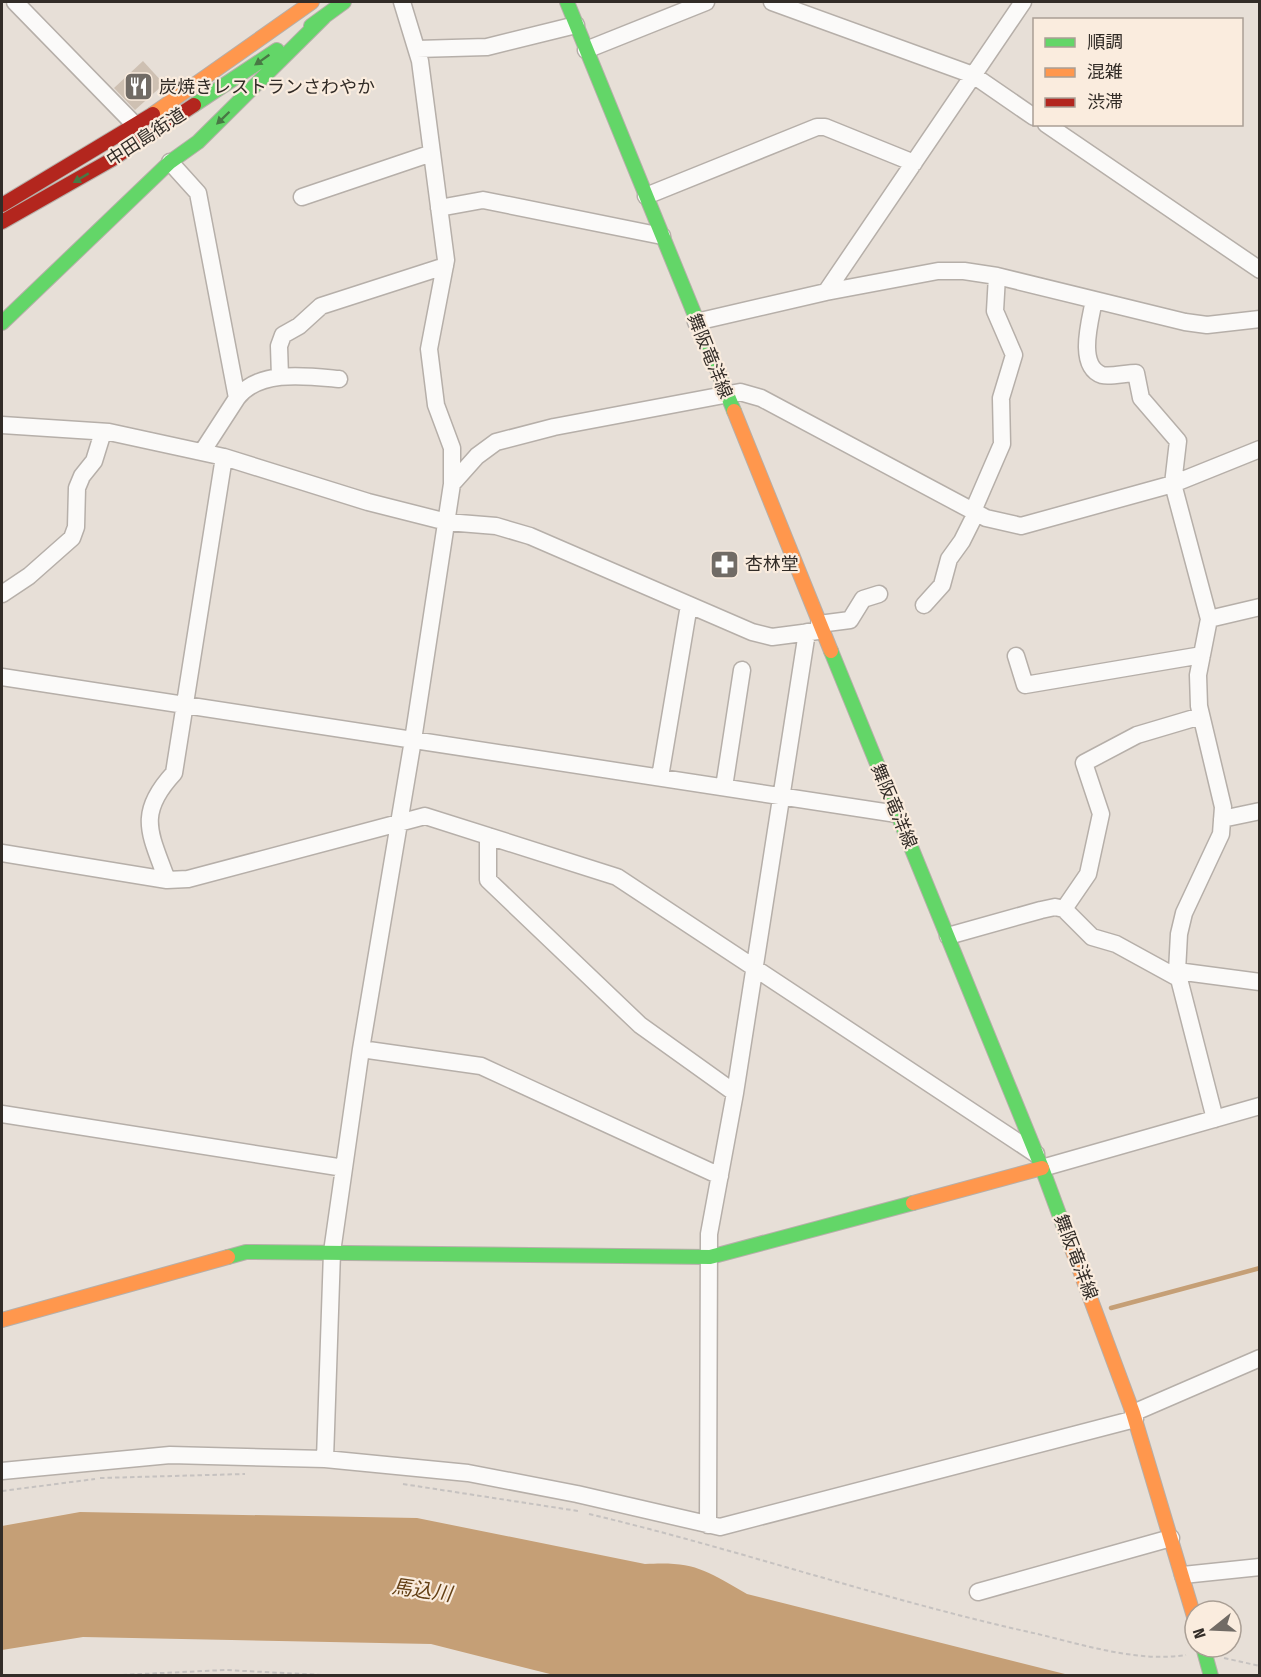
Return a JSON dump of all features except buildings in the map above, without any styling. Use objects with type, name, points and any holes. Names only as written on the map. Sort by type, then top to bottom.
[{"type":"street","points":[[15,2],[198,193],[237,398]]},
{"type":"street","name":"中田島街道","points":[[2,205],[154,145],[312,2]]},
{"type":"street","name":"中田島街道","points":[[2,222],[65,188],[154,145],[344,2]]},
{"type":"street","points":[[325,1459],[332,1252],[361,1049],[413,740],[452,484],[452,448],[436,405],[429,349],[445,266],[439,208],[417,49],[402,2]]},
{"type":"street","name":"舞阪竜洋線","points":[[567,2],[726,395],[816,629],[897,814],[1039,1161],[1134,1416],[1189,1599]]},
{"type":"street","points":[[586,50],[706,2]]},
{"type":"street","points":[[772,2],[973,75],[1033,116]]},
{"type":"street","points":[[826,292],[1023,2]]},
{"type":"street","points":[[2,323],[154,145],[198,142],[324,17]]},
{"type":"street","points":[[417,49],[487,47],[576,25]]},
{"type":"street","points":[[1049,126],[1260,270]]},
{"type":"street","points":[[646,196],[816,127],[825,128],[914,163]]},
{"type":"street","points":[[302,197],[432,153]]},
{"type":"street","points":[[439,208],[483,200],[662,236]]},
{"type":"street","points":[[280,377],[279,346],[282,335],[299,326],[321,306],[445,266]]},
{"type":"street","points":[[696,322],[826,292],[938,271],[964,271],[997,276],[1207,325],[1260,319]]},
{"type":"street","points":[[924,605],[942,585],[949,559],[962,541],[1002,444],[1001,398],[1014,355],[994,310],[997,276]]},
{"type":"street","points":[[1094,300],[1085,346],[1093,369],[1103,375],[1136,373],[1141,398],[1178,441],[1173,484],[1209,619],[1198,675],[1201,716],[1219,787],[1221,834],[1184,913],[1179,934],[1177,974],[1215,1119]]},
{"type":"street","points":[[202,452],[243,390],[280,377],[339,379]]},
{"type":"street","points":[[452,484],[477,456],[496,442],[554,426],[740,392],[761,398],[1001,524],[1021,526],[1173,484],[1260,449]]},
{"type":"street","points":[[2,425],[103,432],[202,452],[368,502],[447,522],[496,526],[530,536],[752,632],[772,637],[850,620],[863,599],[879,594]]},
{"type":"street","points":[[2,594],[29,576],[72,538],[76,527],[77,488],[94,460],[103,432]]},
{"type":"street","points":[[167,879],[148,821],[153,801],[161,787],[174,773],[224,457]]},
{"type":"street","points":[[660,777],[689,605]]},
{"type":"street","points":[[1209,619],[1260,607]]},
{"type":"street","points":[[708,1525],[710,1234],[735,1093],[781,796],[816,629]]},
{"type":"street","points":[[1016,656],[1025,686],[1202,655]]},
{"type":"street","points":[[724,787],[742,669]]},
{"type":"street","points":[[2,676],[897,814]]},
{"type":"street","points":[[1064,909],[1088,874],[1101,814],[1084,763],[1137,735],[1201,716]]},
{"type":"street","points":[[1222,819],[1260,811]]},
{"type":"street","points":[[2,853],[167,879],[188,879],[425,816],[617,877],[1039,1161]]},
{"type":"street","points":[[488,836],[488,880],[640,1025],[735,1093]]},
{"type":"street","points":[[948,936],[1055,907],[1064,909],[1092,937],[1116,944],[1177,974],[1260,982]]},
{"type":"street","points":[[361,1049],[481,1066],[720,1176]]},
{"type":"street","points":[[2,1320],[246,1252],[710,1257],[1039,1161],[1260,1106]]},
{"type":"street","points":[[2,1114],[344,1168]]},
{"type":"street","points":[[2,1471],[170,1455],[325,1459],[468,1473],[577,1494],[720,1527],[1134,1416],[1260,1358]]},
{"type":"street","points":[[978,1592],[1171,1538]]},
{"type":"street","points":[[1183,1575],[1260,1568]]},
{"type":"path","points":[[2,1491],[98,1479],[256,1474]]},
{"type":"path","points":[[398,1483],[579,1512],[714,1544],[798,1573],[1074,1642],[1138,1654],[1260,1666]]},
{"type":"path","points":[[100,1676],[225,1670],[343,1676]]},
{"type":"water","name":"馬込川","points":[[80,1512],[417,1518],[645,1564],[688,1566],[710,1573],[747,1594],[1069,1675],[558,1676],[431,1644],[83,1637],[2,1650],[2,1526]]},
{"type":"waterway","points":[[1111,1308],[1260,1268]]},
{"type":"traffic: fast","points":[[311,26],[344,2]]},
{"type":"traffic: fast","points":[[567,2],[734,411]]},
{"type":"traffic: fast","points":[[2,323],[170,162],[198,142],[324,17]]},
{"type":"traffic: fast","points":[[194,105],[277,50]]},
{"type":"traffic: fast","points":[[831,651],[1042,1168],[1072,1249]]},
{"type":"traffic: fast","points":[[228,1257],[246,1252],[710,1257],[913,1203]]},
{"type":"traffic: fast","points":[[1206,1659],[1211,1676]]},
{"type":"traffic: slow","points":[[153,114],[312,2]]},
{"type":"traffic: slow","points":[[734,411],[831,651]]},
{"type":"traffic: slow","points":[[913,1203],[1042,1168]]},
{"type":"traffic: slow","points":[[1072,1249],[1133,1413],[1189,1599]]},
{"type":"traffic: slow","points":[[2,1320],[228,1257]]},
{"type":"traffic: jam","points":[[2,222],[111,160],[194,105]]},
{"type":"traffic: jam","points":[[2,205],[153,114]]},
{"type":"place","name":"炭焼きレストランさわやか","points":[[138,87]]},
{"type":"place","name":"杏林堂","points":[[724,564]]}]
